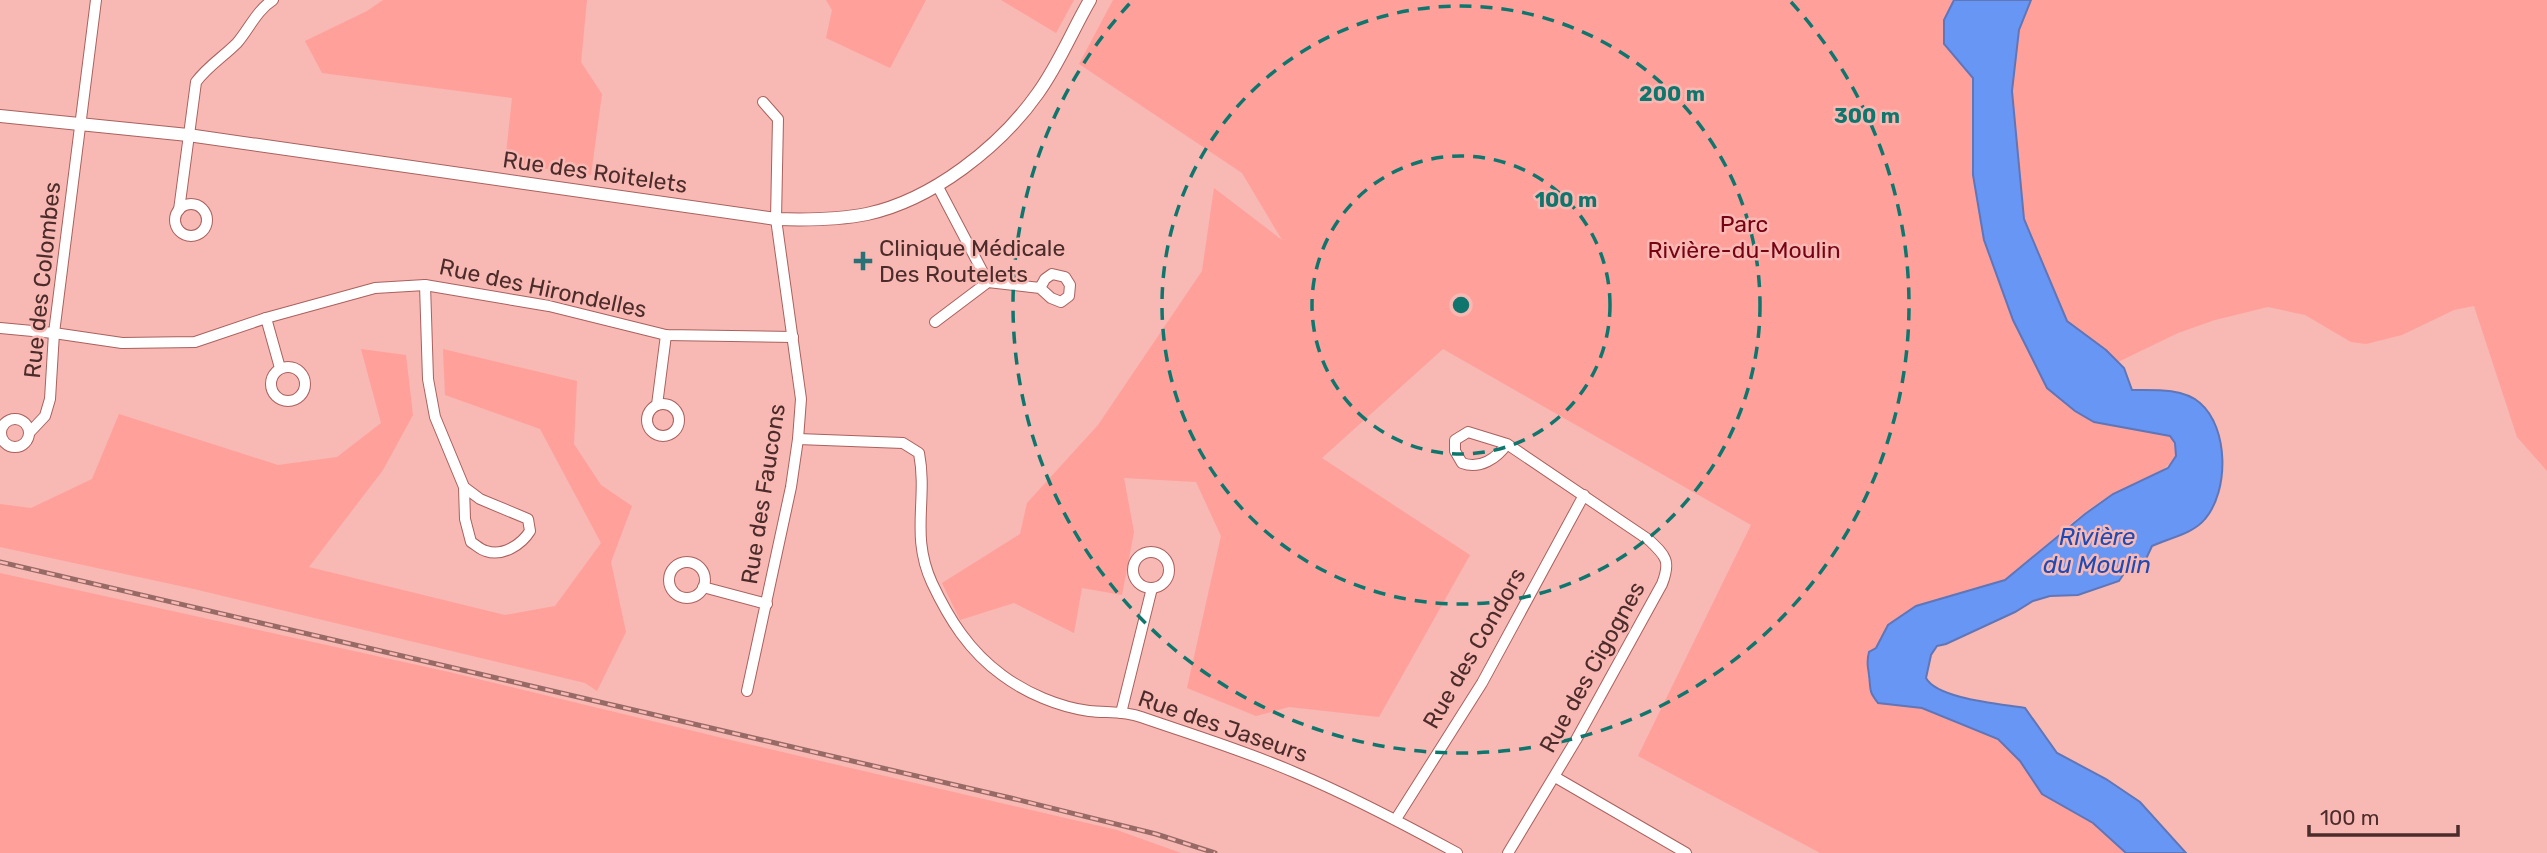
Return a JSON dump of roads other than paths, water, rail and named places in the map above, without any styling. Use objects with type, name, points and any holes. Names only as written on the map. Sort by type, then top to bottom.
[{"type":"street","name":"Rue des Colombes","points":[[29,433],[45,416],[50,399],[54,333],[96,0]]},
{"type":"street","points":[[179,210],[196,82],[208,66],[238,41],[265,5],[273,0]]},
{"type":"street","name":"Rue des Roitelets","points":[[0,116],[188,135],[776,219],[818,220],[868,214],[937,185],[981,155],[1012,126],[1049,78],[1090,0]]},
{"type":"street","name":"Rue des Faucons","points":[[747,691],[767,604],[798,439],[801,399],[776,219],[778,119],[763,102]]},
{"type":"street","points":[[937,185],[988,282]]},
{"type":"street","points":[[935,322],[988,282],[1040,288]]},
{"type":"street","points":[[425,285],[428,379],[435,417],[464,487],[465,519],[471,542],[488,552],[508,550],[523,543],[530,531],[528,519],[480,499],[464,487]]},
{"type":"street","name":"Rue des Hirondelles","points":[[0,328],[122,343],[195,342],[266,318],[375,288],[425,285],[549,306],[666,335],[793,337]]},
{"type":"street","points":[[266,318],[280,368]]},
{"type":"street","points":[[657,405],[666,335]]},
{"type":"street","name":"Rue des Cigognes","points":[[1507,444],[1496,456],[1478,465],[1462,463],[1455,451],[1455,440],[1468,432],[1507,444],[1628,524],[1664,554],[1667,563],[1666,574],[1555,777],[1508,853]]},
{"type":"street","name":"Rue des Jaseurs","points":[[798,439],[903,443],[919,453],[922,470],[919,527],[921,550],[931,580],[967,644],[1002,675],[1037,696],[1087,710],[1137,716],[1294,772],[1396,819],[1457,853]]},
{"type":"street","name":"Rue des Condors","points":[[1396,819],[1482,683],[1584,495]]},
{"type":"street","points":[[703,587],[767,604]]},
{"type":"street","points":[[1121,713],[1152,588]]},
{"type":"street","points":[[1555,777],[1686,853]]},
{"type":"water","name":"Rivière du Moulin","points":[[1954,0],[2031,0],[2019,30],[2012,91],[2024,219],[2067,321],[2106,350],[2124,368],[2132,390],[2177,392],[2193,398],[2210,414],[2221,443],[2222,477],[2213,507],[2205,519],[2187,532],[2152,546],[2146,559],[2127,569],[2119,581],[2078,595],[2050,596],[2033,601],[2015,612],[1937,646],[1931,655],[1926,678],[1932,685],[1956,696],[2025,708],[2057,753],[2106,779],[2140,802],[2186,853],[2126,853],[2093,823],[2042,794],[2020,761],[1998,739],[1922,708],[1878,703],[1870,690],[1869,652],[1876,648],[1888,625],[1916,606],[2005,580],[2085,514],[2113,494],[2168,468],[2176,456],[2175,443],[2170,436],[2094,422],[2075,411],[2047,388],[2013,320],[1984,240],[1973,175],[1973,78],[1944,44],[1944,20]]},
{"type":"railway","points":[[0,562],[1015,799],[1156,834],[1215,853]]},
{"type":"place","name":"Clinique Médicale Des Routelets","points":[[863,261]]},
{"type":"park label","name":"Parc Rivière-du-Moulin","points":[[1744,237]]}]
